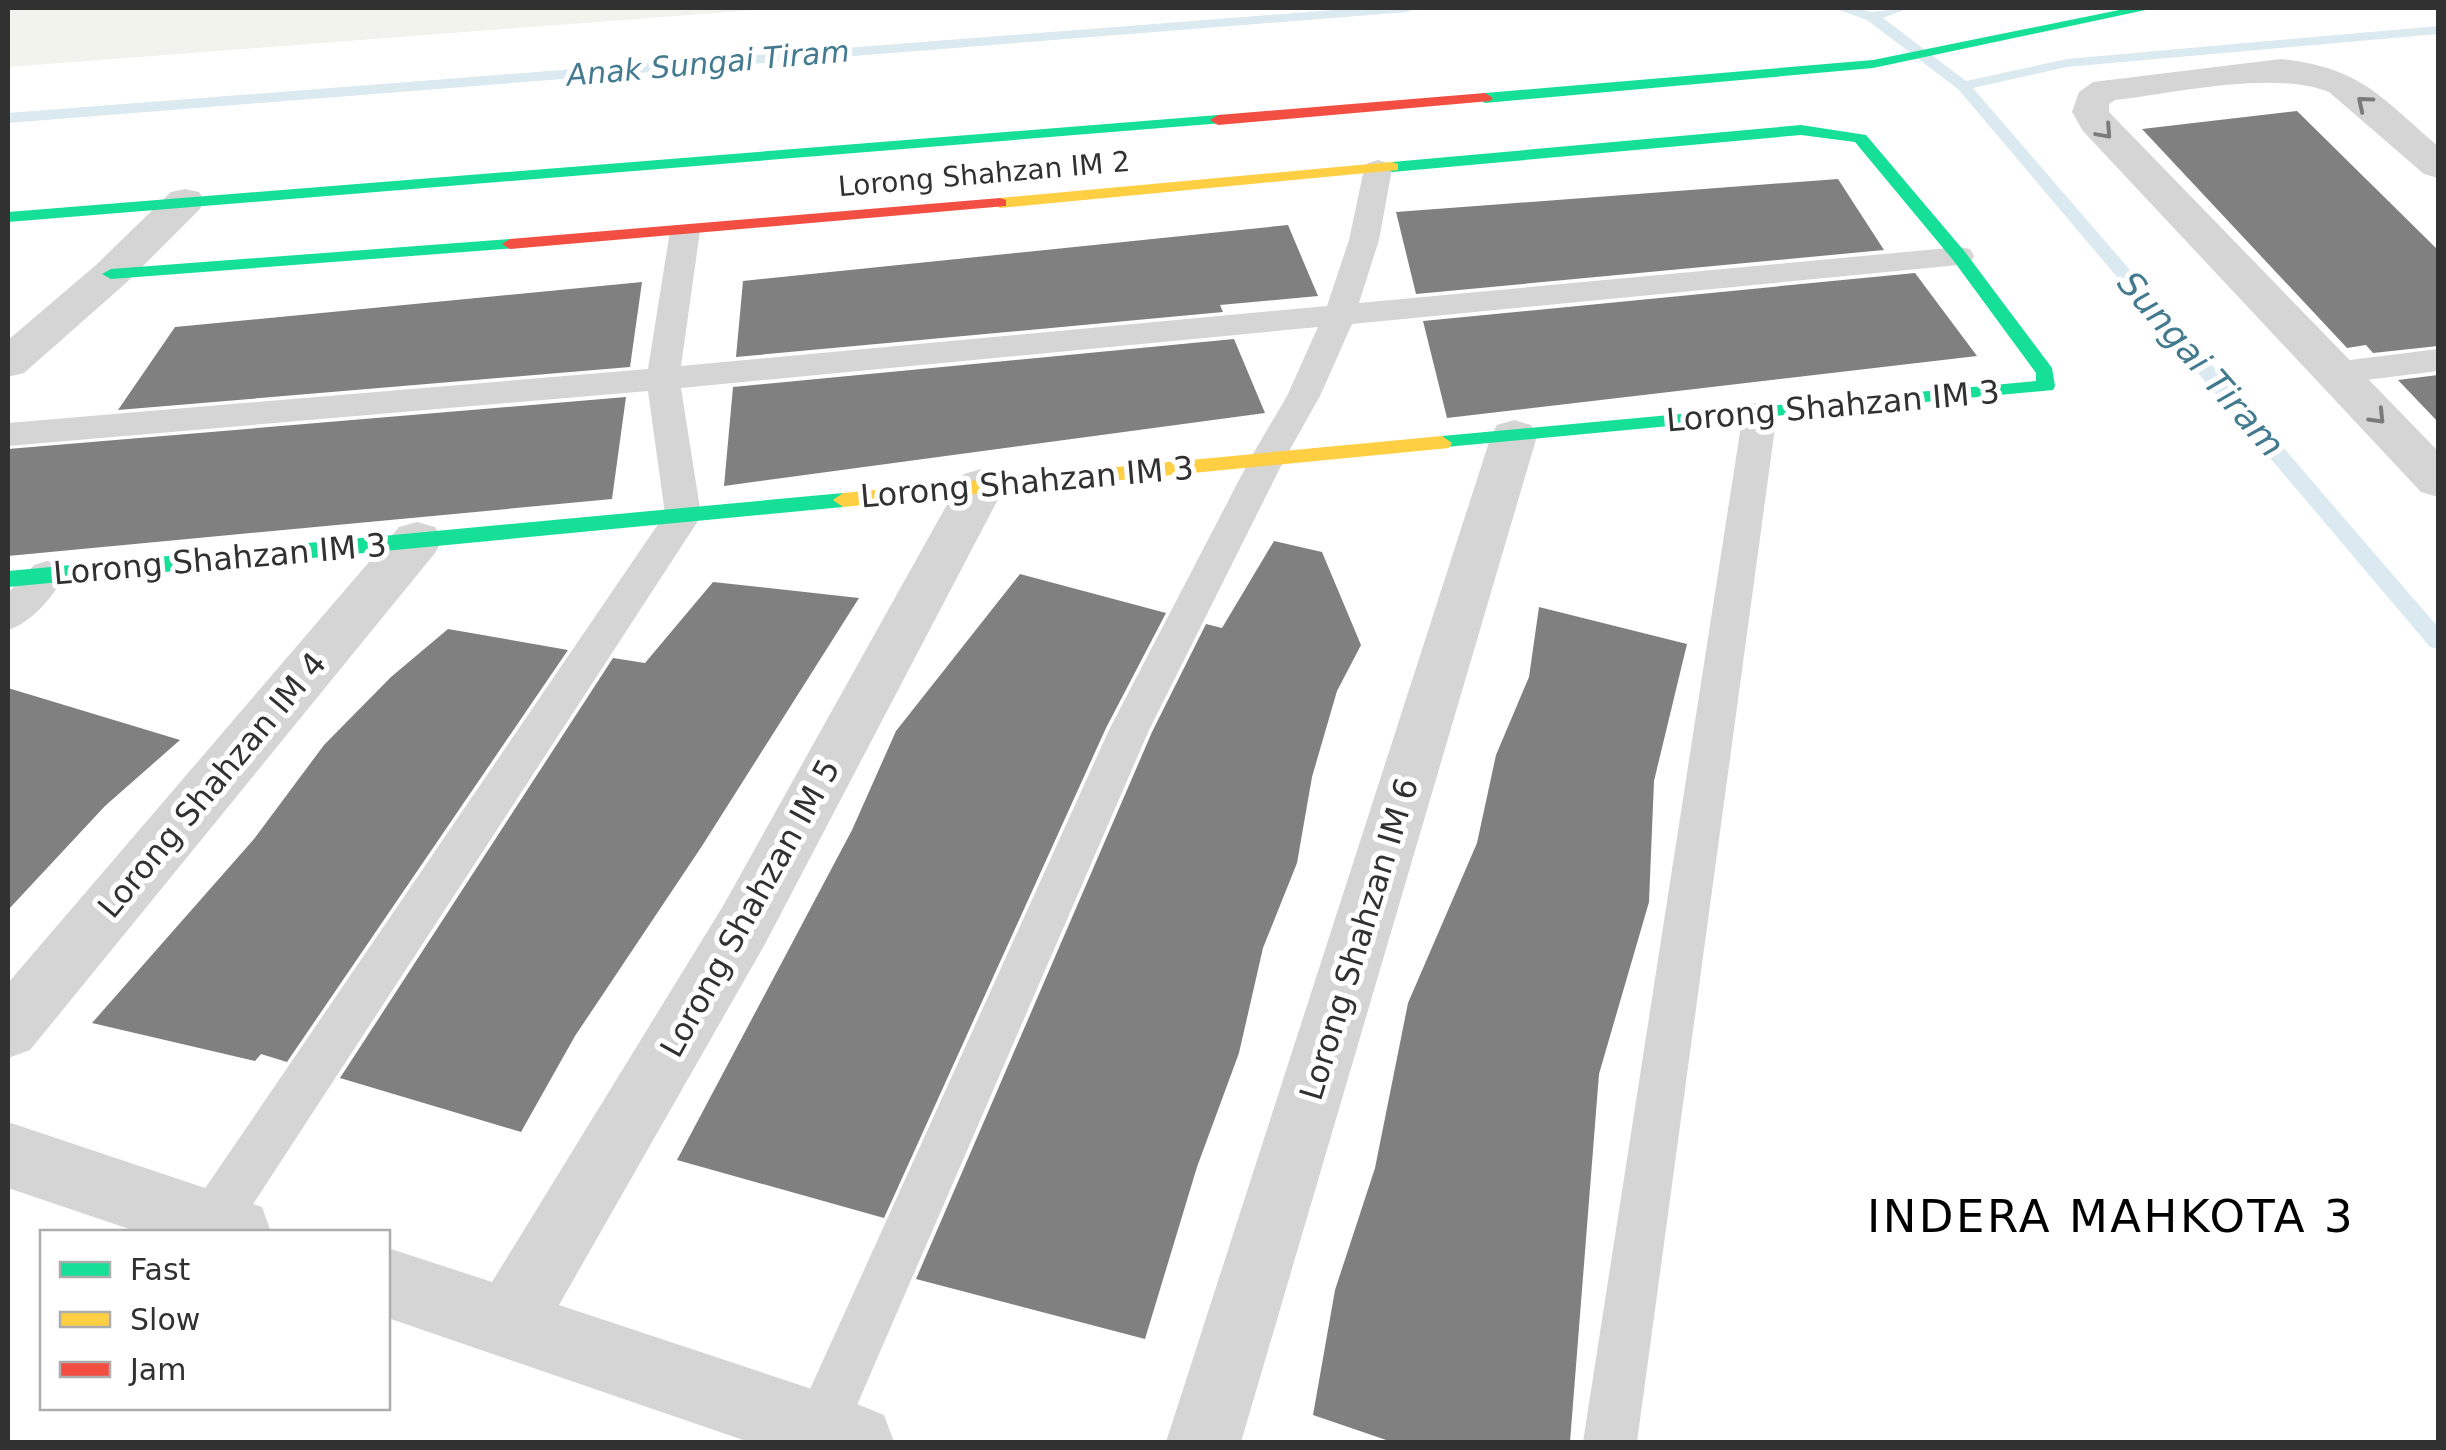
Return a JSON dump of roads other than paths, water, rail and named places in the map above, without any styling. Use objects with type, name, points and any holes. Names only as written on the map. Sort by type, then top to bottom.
[{"type":"street","points":[[8,216],[1811,72],[1872,64],[2148,8]]},
{"type":"street","points":[[2438,166],[2342,84],[2317,74],[2281,70],[2106,90],[2093,96],[2089,112],[2438,480]]},
{"type":"street","name":"Lorong Shahzan IM 2","points":[[111,274],[685,231],[1800,130],[1860,138],[1959,256]]},
{"type":"street","points":[[8,363],[111,274],[185,202]]},
{"type":"street","name":"Lorong Shahzan IM 3","points":[[8,579],[2046,386],[2045,372],[1959,256]]},
{"type":"street","name":"Lorong Shahzan IM 6","points":[[1203,1442],[1514,436]]},
{"type":"street","name":"Lorong Shahzan IM 5","points":[[508,1323],[744,925],[981,486]]},
{"type":"street","name":"Lorong Shahzan IM 4","points":[[8,1029],[418,540]]},
{"type":"street","points":[[8,1156],[224,1228]]},
{"type":"street","points":[[390,1284],[829,1438]]},
{"type":"lane","points":[[829,1438],[1129,730],[1267,460],[1289,427],[1336,315],[1374,208],[1378,169]]},
{"type":"lane","points":[[224,1228],[683,515],[663,379],[685,231]]},
{"type":"lane","points":[[8,434],[663,379],[1959,256]]},
{"type":"lane","points":[[2334,372],[2438,360]]},
{"type":"lane","points":[[1610,1442],[1760,412]]},
{"type":"lane","points":[[8,616],[47,575]]},
{"type":"waterway","name":"Anak Sungai Tiram","points":[[8,118],[1408,8]]},
{"type":"waterway","name":"Anak Sungai Tiram","points":[[1841,8],[1872,17]]},
{"type":"waterway","points":[[1872,17],[1902,8]]},
{"type":"waterway","name":"Anak Sungai Tiram","points":[[1872,17],[1963,86]]},
{"type":"waterway","points":[[1963,86],[2067,63],[2438,30]]},
{"type":"waterway","name":"Sungai Tiram","points":[[1963,86],[2438,641]]},
{"type":"district","name":"INDERA MAHKOTA 3","points":[[2111,1216]]}]
